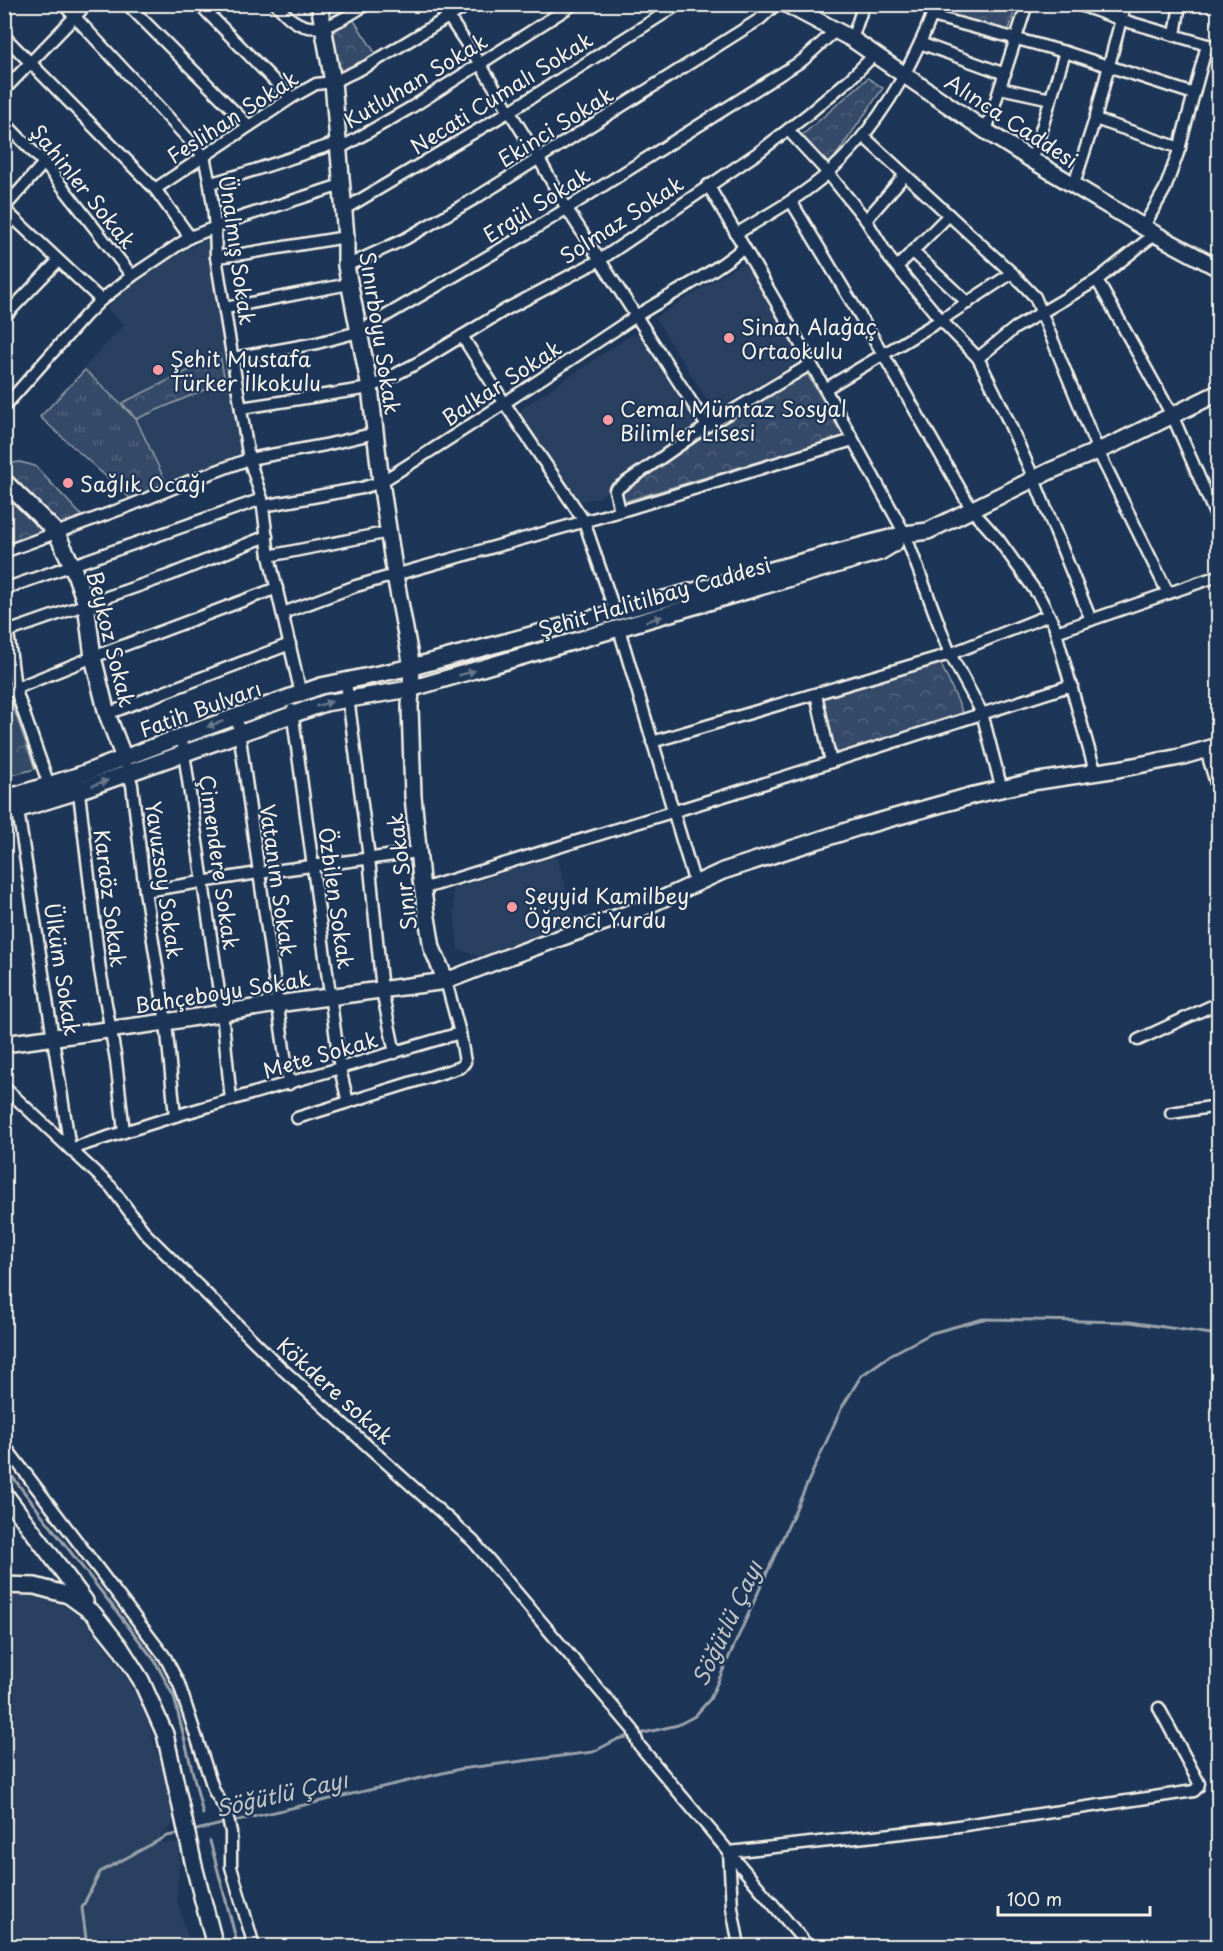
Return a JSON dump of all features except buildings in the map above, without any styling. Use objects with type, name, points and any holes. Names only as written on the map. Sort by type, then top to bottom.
[{"type":"street","name":"Ünalmış Sokak","points":[[63,4],[204,156],[211,183],[216,227],[216,257],[240,408],[249,459],[262,502],[269,556],[290,644],[296,696]]},
{"type":"street","points":[[4,90],[87,4]]},
{"type":"street","points":[[127,4],[249,126]]},
{"type":"street","points":[[199,4],[291,98]]},
{"type":"street","points":[[276,4],[293,21],[309,29],[322,28],[367,4]]},
{"type":"street","name":"Sınırboyu Sokak","points":[[319,4],[333,82],[346,237],[346,266],[370,388],[381,482],[412,667]]},
{"type":"street","points":[[440,4],[510,111],[567,209],[707,426]]},
{"type":"street","name":"Feslihan Sokak","points":[[155,189],[291,98],[316,84],[333,82],[367,66],[470,4]]},
{"type":"street","name":"Kutluhan Sokak","points":[[211,183],[242,175],[279,160],[337,147],[480,64],[574,4]]},
{"type":"street","name":"Necati Cumalı Sokak","points":[[343,210],[510,111],[679,4]]},
{"type":"street","name":"Ekinci Sokak","points":[[346,266],[405,239],[539,159],[760,20],[776,4]]},
{"type":"street","name":"Alınca Caddesi","points":[[786,4],[804,9],[1032,160],[1218,268]]},
{"type":"street","points":[[852,39],[864,4]]},
{"type":"street","points":[[986,131],[1026,4]]},
{"type":"street","points":[[1074,184],[1095,119],[1125,4]]},
{"type":"street","points":[[1175,34],[1180,4]]},
{"type":"street","points":[[978,358],[1015,328],[1097,280],[1149,230],[1180,147],[1194,94],[1213,46],[1079,5]]},
{"type":"street","points":[[736,234],[791,201],[828,173],[863,136],[905,75],[934,10],[1016,40],[1065,52],[1194,94]]},
{"type":"street","name":"Ergül Sokak","points":[[233,358],[317,343],[358,332],[567,209],[803,60],[836,30]]},
{"type":"street","points":[[4,36],[155,189],[190,237]]},
{"type":"street","points":[[920,43],[1005,74]]},
{"type":"street","points":[[1032,160],[1065,52]]},
{"type":"street","name":"Solmaz Sokak","points":[[240,408],[370,388],[421,361],[505,310],[600,260],[759,152],[851,78],[874,55]]},
{"type":"street","points":[[1000,88],[1050,99]]},
{"type":"street","points":[[1095,119],[1180,147]]},
{"type":"street","name":"Şahinler Sokak","points":[[4,122],[44,163],[132,276]]},
{"type":"street","points":[[788,130],[828,173],[866,220],[897,267],[941,320],[978,358],[1034,479],[1091,620]]},
{"type":"street","points":[[863,136],[1012,273],[1035,297],[1098,451],[1168,593]]},
{"type":"street","points":[[44,163],[4,209],[101,300]]},
{"type":"street","points":[[866,220],[905,175]]},
{"type":"street","points":[[4,407],[101,300],[190,237],[242,217],[341,185]]},
{"type":"street","points":[[708,185],[905,534],[950,654],[982,713],[1002,790]]},
{"type":"street","points":[[791,201],[883,354],[972,510],[998,539],[1039,596],[1056,632],[1095,771]]},
{"type":"street","points":[[897,267],[949,215]]},
{"type":"street","points":[[216,257],[346,237]]},
{"type":"street","name":"Balkar Sokak","points":[[4,589],[262,502],[362,488],[381,482],[505,404],[636,316],[727,261],[744,247]]},
{"type":"street","points":[[912,251],[968,303]]},
{"type":"street","points":[[4,318],[58,261]]},
{"type":"street","points":[[825,389],[941,320],[1012,273]]},
{"type":"street","points":[[1097,280],[1173,417],[1218,521]]},
{"type":"street","points":[[225,308],[349,284]]},
{"type":"street","points":[[462,336],[584,521],[615,612]]},
{"type":"street","points":[[620,511],[615,490],[707,426],[811,364]]},
{"type":"street","name":"Şehit Halitilbay Caddesi","points":[[412,667],[905,534],[928,531],[1034,479],[1173,417],[1218,393]]},
{"type":"street","points":[[4,552],[249,459],[376,434]]},
{"type":"street","points":[[283,613],[356,586],[620,511],[853,440]]},
{"type":"street","name":"Beykoz Sokak","points":[[4,481],[56,532],[72,565],[86,604],[93,657],[107,714],[124,758]]},
{"type":"street","points":[[269,556],[389,532]]},
{"type":"street","name":"Şehit Halitilbay Caddesi","points":[[78,784],[129,773],[325,703],[410,689],[880,552],[905,534]]},
{"type":"street","points":[[50,785],[10,690],[6,630],[170,575],[267,536]]},
{"type":"street","points":[[1056,632],[1218,576]]},
{"type":"street","points":[[10,690],[277,588]]},
{"type":"street","points":[[652,742],[950,654],[1049,615]]},
{"type":"street","points":[[619,629],[695,884]]},
{"type":"street","points":[[107,714],[290,644]]},
{"type":"street","name":"Fatih Bulvarı","points":[[11,805],[50,785],[78,784],[124,758],[321,687],[412,667]]},
{"type":"street","name":"Sınır Sokak","points":[[348,1102],[461,1067],[465,1062],[446,981],[432,948],[422,889],[413,796],[410,689],[412,667]]},
{"type":"street","name":"Mete Sokak","points":[[70,1149],[175,1116],[395,1053],[382,991],[369,858],[346,682]]},
{"type":"street","points":[[422,889],[1072,686]]},
{"type":"street","points":[[816,694],[831,762]]},
{"type":"street","name":"Özbilen Sokak","points":[[296,696],[293,714],[340,1069],[348,1102]]},
{"type":"street","name":"Vatanım Sokak","points":[[237,717],[289,1084]]},
{"type":"street","name":"Çimendere Sokak","points":[[182,736],[222,1012],[231,1100]]},
{"type":"street","points":[[1212,748],[1218,790]]},
{"type":"street","name":"Bahçeboyu Sokak","points":[[4,1044],[166,1023],[222,1012],[446,981],[639,910],[723,871],[856,828],[974,795],[1095,771],[1118,770],[1212,748]]},
{"type":"street","name":"Yavuzsoy Sokak","points":[[124,758],[132,785],[145,891],[166,1023],[175,1116]]},
{"type":"street","points":[[11,805],[78,784]]},
{"type":"street","name":"Karaöz Sokak","points":[[78,784],[100,970],[116,1060],[124,1132]]},
{"type":"street","name":"Ülküm Sokak","points":[[11,805],[54,1037],[70,1149]]},
{"type":"street","points":[[145,891],[258,873],[418,852]]},
{"type":"street","points":[[1138,1040],[1218,1003]]},
{"type":"street","points":[[395,1053],[460,1033]]},
{"type":"street","name":"Kökdere sokak","points":[[4,1087],[111,1187],[146,1234],[279,1366],[473,1541],[633,1730],[639,1744],[808,1947]]},
{"type":"street","points":[[297,1118],[348,1102]]},
{"type":"street","points":[[1171,1113],[1218,1106]]},
{"type":"street","points":[[4,1445],[165,1658],[179,1684],[214,1791],[226,1810],[231,1832],[231,1867],[254,1947]]},
{"type":"street","points":[[4,1493],[120,1647],[141,1680],[165,1734],[191,1854],[215,1947]]},
{"type":"street","points":[[4,1585],[35,1586],[68,1595],[93,1613]]},
{"type":"street","points":[[740,1947],[732,1908],[729,1852],[938,1829],[1194,1791],[1199,1783],[1159,1708]]},
{"type":"shaded area","name":"Şehit Mustafa Türker İlkokulu","points":[[210,237],[249,459],[134,504],[39,416],[124,325],[106,308],[143,275]]},
{"type":"shaded area","name":"Sinan Alağaç Ortaokulu","points":[[744,262],[803,359],[714,411],[655,318]]},
{"type":"shaded area","name":"Cemal Mümtaz Sosyal Bilimler Lisesi","points":[[631,335],[642,340],[696,425],[695,430],[598,498],[578,502],[520,415],[522,408]]},
{"type":"shaded area","name":"Seyyid Kamilbey Öğrenci Yurdu","points":[[557,856],[576,925],[481,957],[458,949],[452,889]]},
{"type":"shaded area","points":[[17,1591],[47,1597],[78,1614],[95,1631],[141,1700],[175,1810],[172,1826],[160,1836],[161,1843],[180,1843],[177,1901],[191,1946],[5,1946],[4,1593]]},
{"type":"green space","points":[[949,5],[1016,5],[1008,34],[945,16]]},
{"type":"green space","points":[[353,19],[376,54],[346,72],[338,70],[329,35]]},
{"type":"green space","points":[[868,78],[883,88],[828,167],[800,137]]},
{"type":"green space","points":[[220,355],[225,381],[136,419],[122,403]]},
{"type":"green space","points":[[85,370],[136,419],[168,487],[133,501],[40,417]]},
{"type":"green space","points":[[805,370],[844,436],[616,504],[613,490]]},
{"type":"green space","points":[[20,462],[35,466],[84,518],[53,529],[5,481],[5,464]]},
{"type":"green space","points":[[5,489],[46,530],[5,546]]},
{"type":"green space","points":[[940,662],[964,715],[832,756],[819,697]]},
{"type":"green space","points":[[11,701],[35,769],[5,777],[5,703]]},
{"type":"waterway","name":"Söğütlü Çayı","points":[[192,1831],[460,1769],[593,1752],[618,1739],[678,1725],[695,1716],[710,1699],[841,1409],[861,1376],[892,1354],[932,1333],[983,1319],[1130,1322],[1218,1335]]},
{"type":"waterway","points":[[4,1466],[155,1661],[174,1697],[203,1814]]},
{"type":"waterway","name":"Söğütlü Çayı","points":[[87,1946],[82,1908],[100,1872],[167,1836],[183,1833]]},
{"type":"waterway","points":[[210,1841],[238,1946]]},
{"type":"place","name":"Sinan Alağaç Ortaokulu","points":[[729,338]]},
{"type":"place","name":"Şehit Mustafa Türker İlkokulu","points":[[158,370]]},
{"type":"place","name":"Cemal Mümtaz Sosyal Bilimler Lisesi","points":[[608,420]]},
{"type":"place","name":"Sağlık Ocağı","points":[[68,483]]},
{"type":"place","name":"Seyyid Kamilbey Öğrenci Yurdu","points":[[512,907]]}]
